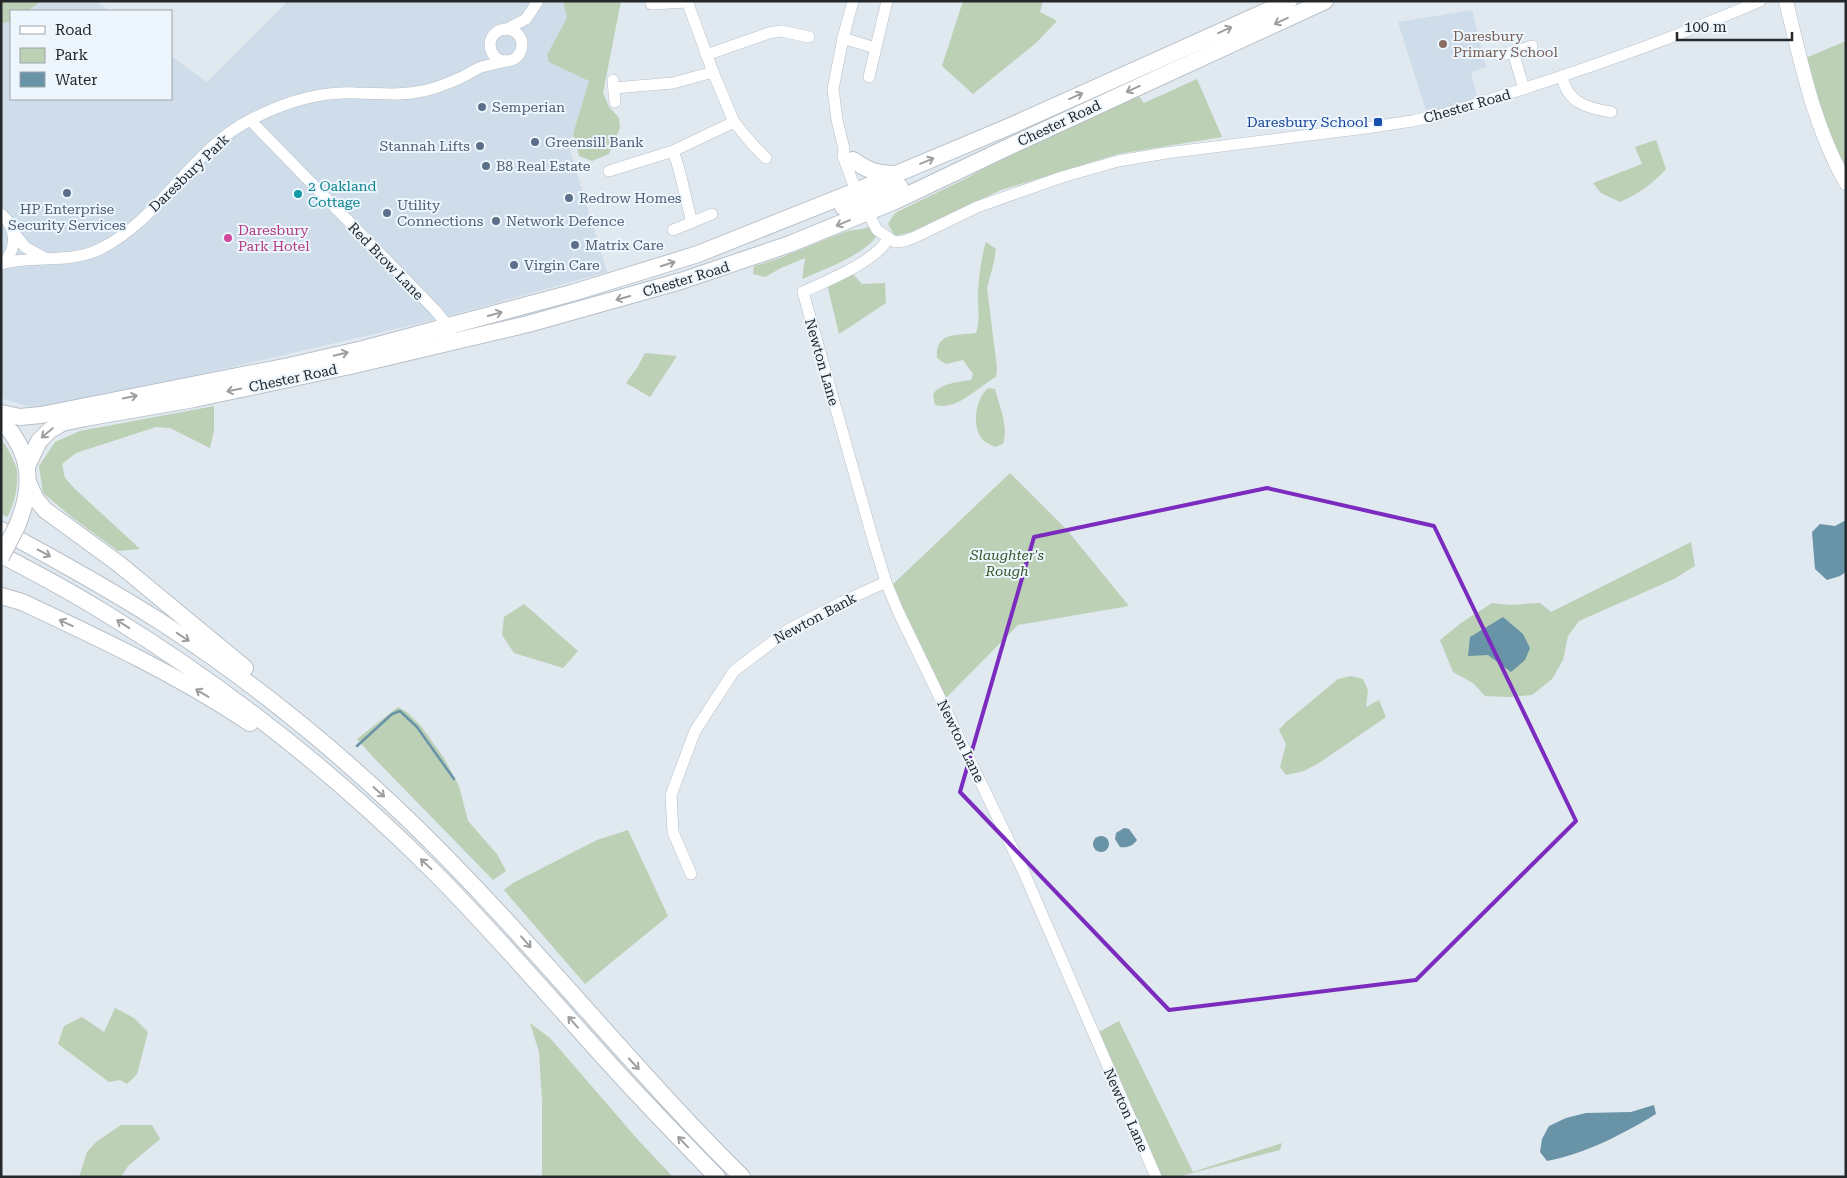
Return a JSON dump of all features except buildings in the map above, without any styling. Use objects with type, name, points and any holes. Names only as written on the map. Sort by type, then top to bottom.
[{"type":"highway","name":"Chester Road","points":[[1,413],[20,417],[50,414],[600,305],[681,281],[790,244],[866,200],[896,174],[1014,124],[1289,1]]},
{"type":"highway","name":"Chester Road","points":[[1,556],[9,528],[26,500],[28,474],[38,440],[62,423],[223,393],[350,366],[632,276],[739,238],[866,200],[993,154],[1325,1]]},
{"type":"highway","points":[[849,155],[866,169],[896,174]]},
{"type":"highway","points":[[1,420],[16,438],[35,498],[45,510],[119,564],[294,708],[321,731],[359,774]]},
{"type":"highway","points":[[9,528],[209,654],[287,713],[359,774],[420,831],[522,937],[623,1052],[742,1177]]},
{"type":"highway","points":[[1,556],[109,615],[195,671],[269,726],[344,788],[383,822],[460,899],[615,1070],[717,1177]]},
{"type":"highway","points":[[1,596],[22,602],[159,668],[217,701],[344,788]]},
{"type":"main road","points":[[1786,1],[1814,110],[1828,148],[1846,183]]},
{"type":"street","name":"Daresbury Park","points":[[3,264],[13,261],[82,256],[117,240],[156,206],[219,141],[250,120],[275,108],[317,95],[356,92],[402,94],[418,92],[458,79],[480,68],[518,56],[522,49],[526,19],[538,1]]},
{"type":"street","points":[[651,4],[687,1],[734,122],[766,158]]},
{"type":"street","points":[[853,1],[843,38],[833,89],[837,120],[866,200],[886,236]]},
{"type":"street","points":[[869,77],[887,1]]},
{"type":"street","name":"Chester Road","points":[[886,236],[894,242],[904,241],[977,206],[1062,176],[1118,161],[1412,121],[1440,115],[1524,89],[1696,29],[1760,1]]},
{"type":"street","name":"Daresbury Park","points":[[480,68],[493,36],[526,19]]},
{"type":"street","points":[[505,30],[510,30],[518,35],[522,43]]},
{"type":"street","points":[[706,54],[769,33],[781,31],[809,37]]},
{"type":"street","points":[[843,38],[875,48]]},
{"type":"street","points":[[490,46],[497,58],[506,61]]},
{"type":"street","points":[[1499,55],[1532,46]]},
{"type":"street","points":[[1512,52],[1524,89]]},
{"type":"street","points":[[615,102],[613,84],[673,83],[713,72]]},
{"type":"street","points":[[1562,76],[1564,86],[1581,106],[1611,112]]},
{"type":"street","name":"Red Brow Lane","points":[[250,120],[435,310],[450,334]]},
{"type":"street","points":[[609,171],[673,151],[734,122]]},
{"type":"street","points":[[673,151],[680,170],[683,191],[692,222]]},
{"type":"street","points":[[1,214],[10,223],[14,233],[25,247],[47,258]]},
{"type":"street","points":[[673,230],[712,214]]},
{"type":"street","points":[[3,264],[11,255],[14,233]]},
{"type":"street","name":"Newton Lane","points":[[886,236],[880,250],[869,259],[803,292],[886,582],[898,611],[1026,875],[1156,1177]]},
{"type":"street","name":"Newton Bank","points":[[691,874],[673,832],[671,795],[695,731],[734,671],[788,630],[886,582]]},
{"type":"highlighted area","points":[[1267,488],[1434,526],[1576,821],[1416,980],[1169,1010],[960,792],[1034,537]]},
{"type":"shaded area","points":[[42,1],[95,1],[108,10],[28,10]]},
{"type":"shaded area","points":[[288,1],[614,1],[607,36],[589,81],[569,147],[607,272],[442,318],[44,411],[3,399],[1,397],[1,23],[10,22],[10,100],[172,100],[172,57],[207,82]]},
{"type":"shaded area","name":"Daresbury Primary School","points":[[1472,10],[1486,67],[1471,72],[1478,100],[1427,114],[1398,22]]},
{"type":"green space","points":[[1,1],[42,1],[28,10],[10,10],[10,22],[1,23]]},
{"type":"green space","points":[[563,1],[621,1],[603,93],[609,107],[619,118],[620,128],[609,154],[592,161],[579,156],[573,134],[589,81],[549,62],[547,55],[567,18]]},
{"type":"green space","points":[[963,1],[1043,1],[1040,12],[1057,21],[1036,43],[973,94],[942,66]]},
{"type":"green space","points":[[1846,41],[1846,165],[1839,167],[1803,59]]},
{"type":"green space","points":[[1197,79],[1222,137],[1118,154],[1001,190],[911,232],[895,236],[888,224],[895,213],[969,177],[1007,155],[1139,96],[1144,103]]},
{"type":"green space","points":[[1656,140],[1666,169],[1661,175],[1645,188],[1620,202],[1601,193],[1593,183],[1642,164],[1635,147]]},
{"type":"green space","points":[[871,226],[876,237],[869,244],[852,256],[802,279],[805,258],[765,277],[753,274],[754,266],[845,232]]},
{"type":"green space","points":[[986,242],[996,249],[987,288],[997,368],[996,377],[952,405],[935,405],[933,394],[936,390],[950,384],[971,380],[973,374],[963,360],[946,364],[937,358],[937,349],[943,339],[955,335],[976,333],[980,274]]},
{"type":"green space","points":[[852,273],[862,284],[885,283],[886,303],[839,334],[827,284]]},
{"type":"green space","points":[[645,353],[677,356],[650,397],[626,383]]},
{"type":"green space","points":[[988,388],[995,389],[1005,430],[1003,444],[995,447],[984,441],[980,436],[976,422],[980,399]]},
{"type":"green space","points":[[214,406],[214,431],[210,448],[170,428],[156,427],[76,453],[62,464],[65,478],[75,489],[140,549],[118,551],[43,493],[39,466],[55,442],[80,431]]},
{"type":"green space","points":[[1,439],[12,456],[17,472],[16,493],[7,517],[1,514]]},
{"type":"green space","name":"Slaughter's Rough","points":[[1010,473],[1067,530],[1129,606],[1018,625],[945,699],[890,587]]},
{"type":"green space","points":[[1691,542],[1695,566],[1674,579],[1579,621],[1568,636],[1563,660],[1552,679],[1532,695],[1509,697],[1485,696],[1473,683],[1453,672],[1440,640],[1461,623],[1492,603],[1509,605],[1540,603],[1551,612]]},
{"type":"green space","points":[[524,604],[578,651],[563,668],[514,653],[502,635],[504,617]]},
{"type":"green space","points":[[1351,676],[1363,679],[1368,690],[1366,707],[1379,700],[1386,717],[1319,763],[1304,771],[1286,775],[1280,767],[1286,744],[1279,730],[1338,679]]},
{"type":"green space","points":[[398,707],[408,713],[421,726],[444,758],[459,786],[468,821],[497,854],[506,871],[493,880],[357,739]]},
{"type":"green space","points":[[628,830],[668,916],[585,984],[504,890],[513,883],[597,840]]},
{"type":"green space","points":[[115,1008],[134,1018],[148,1032],[137,1074],[127,1084],[120,1080],[109,1082],[58,1044],[64,1026],[82,1017],[104,1032]]},
{"type":"green space","points":[[1119,1021],[1193,1172],[1282,1143],[1280,1150],[1177,1177],[1160,1177],[1099,1032]]},
{"type":"green space","points":[[530,1023],[550,1038],[639,1141],[673,1177],[542,1177],[542,1100],[539,1052]]},
{"type":"green space","points":[[121,1125],[152,1125],[160,1139],[128,1166],[121,1177],[79,1177],[87,1152],[96,1142]]},
{"type":"water","points":[[1846,520],[1846,572],[1827,580],[1815,569],[1812,532],[1820,524],[1835,526]]},
{"type":"water","points":[[1503,617],[1523,634],[1530,648],[1525,660],[1511,672],[1488,655],[1468,656],[1470,637]]},
{"type":"water","points":[[1124,828],[1129,829],[1137,840],[1130,846],[1120,847],[1115,839],[1116,833]]},
{"type":"water","points":[[1101,836],[1107,838],[1109,844],[1107,850],[1101,852],[1095,850],[1093,844],[1095,838]]},
{"type":"water","points":[[1654,1105],[1656,1114],[1617,1136],[1575,1154],[1547,1161],[1540,1152],[1542,1139],[1549,1126],[1566,1118],[1586,1113],[1631,1112]]},
{"type":"waterway","points":[[357,746],[392,714],[400,711],[417,727],[454,779]]},
{"type":"place","name":"Daresbury Primary School","points":[[1443,44]]},
{"type":"place","name":"Semperian","points":[[482,107]]},
{"type":"place","name":"Daresbury School","points":[[1378,122]]},
{"type":"place","name":"Greensill Bank","points":[[535,142]]},
{"type":"place","name":"Stannah Lifts","points":[[480,146]]},
{"type":"place","name":"B8 Real Estate","points":[[486,166]]},
{"type":"place","name":"HP Enterprise Security Services","points":[[67,193]]},
{"type":"place","name":"2 Oakland Cottage","points":[[298,194]]},
{"type":"place","name":"Redrow Homes","points":[[569,198]]},
{"type":"place","name":"Utility Connections","points":[[387,213]]},
{"type":"place","name":"Network Defence","points":[[496,221]]},
{"type":"place","name":"Daresbury Park Hotel","points":[[228,238]]},
{"type":"place","name":"Matrix Care","points":[[575,245]]},
{"type":"place","name":"Virgin Care","points":[[514,265]]}]
